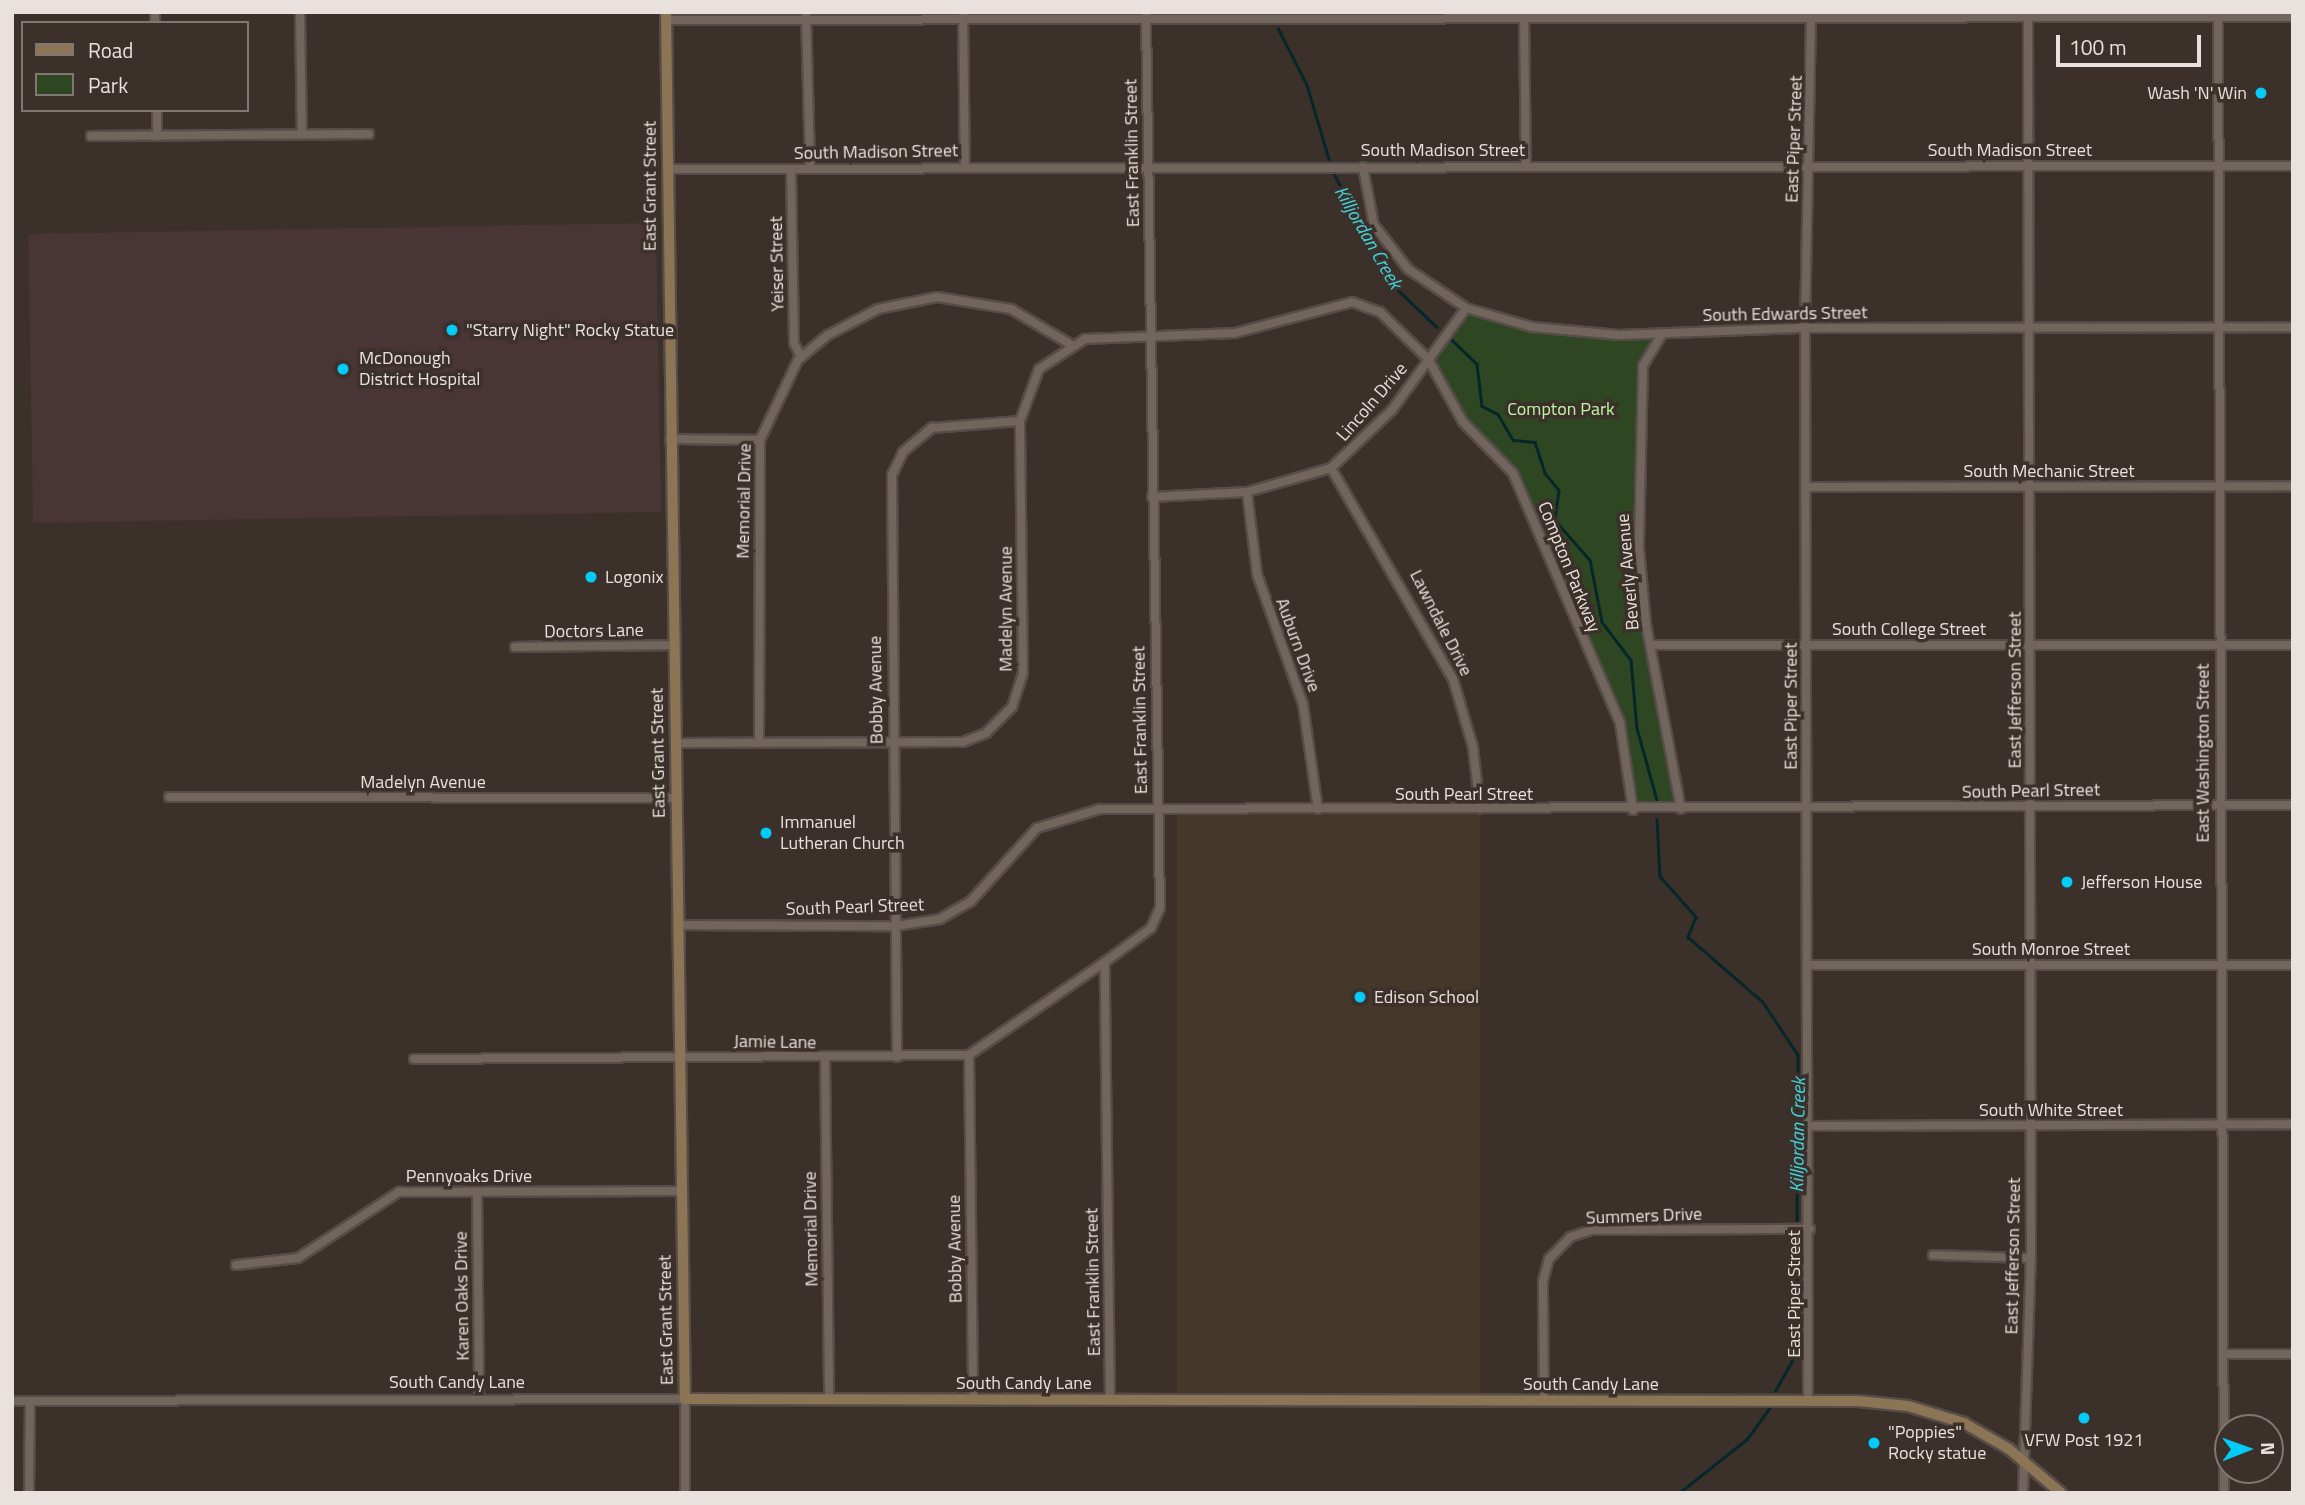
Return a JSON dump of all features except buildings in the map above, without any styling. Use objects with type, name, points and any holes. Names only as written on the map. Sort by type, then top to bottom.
[{"type":"main road","name":"East Grant Street","points":[[666,16],[685,1399]]},
{"type":"main road","name":"South Candy Lane","points":[[685,1399],[1544,1402],[1808,1400],[1917,1408],[1964,1423],[2023,1459],[2061,1493]]},
{"type":"street","points":[[300,12],[302,134]]},
{"type":"street","name":"East Washington Street","points":[[2218,15],[2218,804],[2224,1493]]},
{"type":"street","points":[[666,16],[2293,17]]},
{"type":"street","points":[[806,16],[810,169]]},
{"type":"street","points":[[963,16],[965,167]]},
{"type":"street","name":"East Franklin Street","points":[[1110,1401],[1105,962],[1147,932],[1159,913],[1146,16]]},
{"type":"street","points":[[1524,16],[1526,165]]},
{"type":"street","name":"East Jefferson Street","points":[[2023,1493],[2031,1258],[2031,327],[2028,16]]},
{"type":"street","name":"East Piper Street","points":[[1808,1400],[1810,965],[1805,328],[1811,17]]},
{"type":"street","points":[[157,112],[157,135]]},
{"type":"street","points":[[91,136],[369,134]]},
{"type":"street","name":"South Madison Street","points":[[667,169],[1526,165],[2293,166]]},
{"type":"street","name":"South Edwards Street","points":[[1363,167],[1367,202],[1386,245],[1408,269],[1466,308],[1532,327],[1662,334],[1805,328],[2293,327]]},
{"type":"street","name":"Yeiser Street","points":[[792,169],[794,343],[801,357]]},
{"type":"street","points":[[801,357],[878,309],[937,297],[1011,309],[1070,344],[1235,333],[1352,302],[1380,312],[1428,359]]},
{"type":"street","name":"Lincoln Drive","points":[[1152,497],[1247,492],[1331,468],[1371,433],[1466,308]]},
{"type":"street","name":"Beverly Avenue","points":[[1662,334],[1643,366],[1638,442],[1641,581],[1681,809]]},
{"type":"street","name":"Madelyn Avenue","points":[[676,743],[893,744],[975,738],[996,726],[1017,696],[1023,673],[1020,421],[1035,375],[1070,344]]},
{"type":"street","name":"Memorial Drive","points":[[759,743],[760,440],[801,357]]},
{"type":"street","name":"Compton Parkway","points":[[1428,359],[1463,422],[1518,483],[1620,723],[1633,810]]},
{"type":"street","name":"Bobby Avenue","points":[[897,1057],[889,500],[896,463],[921,434],[944,424],[1020,421]]},
{"type":"street","points":[[670,439],[760,440]]},
{"type":"street","name":"Lawndale Drive","points":[[1331,468],[1453,679],[1473,747],[1480,809]]},
{"type":"street","name":"South Mechanic Street","points":[[1805,487],[2293,486]]},
{"type":"street","name":"Auburn Drive","points":[[1247,492],[1257,574],[1303,704],[1318,809]]},
{"type":"street","name":"Doctors Lane","points":[[515,647],[674,645]]},
{"type":"street","name":"South College Street","points":[[1651,645],[2293,645]]},
{"type":"street","name":"Madelyn Avenue","points":[[169,797],[677,798]]},
{"type":"street","name":"South Pearl Street","points":[[679,925],[896,926],[940,919],[962,909],[1011,850],[1047,822],[1086,810],[1807,810],[2293,805]]},
{"type":"street","points":[[969,1055],[1105,962]]},
{"type":"street","name":"South Monroe Street","points":[[1810,965],[2293,965]]},
{"type":"street","name":"Bobby Avenue","points":[[969,1055],[973,1400]]},
{"type":"street","name":"Jamie Lane","points":[[414,1059],[969,1055]]},
{"type":"street","name":"Memorial Drive","points":[[825,1058],[829,1399]]},
{"type":"street","name":"South White Street","points":[[1810,1126],[2293,1124]]},
{"type":"street","name":"Pennyoaks Drive","points":[[236,1265],[298,1258],[399,1192],[681,1191]]},
{"type":"street","name":"Karen Oaks Drive","points":[[477,1192],[479,1399]]},
{"type":"street","name":"Summers Drive","points":[[1544,1402],[1543,1281],[1553,1253],[1570,1237],[1591,1230],[1810,1228]]},
{"type":"street","points":[[1933,1255],[2031,1258]]},
{"type":"street","points":[[2223,1354],[2293,1354]]},
{"type":"street","name":"South Candy Lane","points":[[12,1401],[685,1399]]},
{"type":"street","name":"East Grant Street","points":[[685,1399],[685,1493]]},
{"type":"street","points":[[29,1493],[30,1401]]},
{"type":"shaded area","name":"McDonough District Hospital","points":[[656,223],[661,512],[33,523],[28,234]]},
{"type":"shaded area","points":[[1177,809],[1480,809],[1480,1401],[1177,1401]]},
{"type":"green space","name":"Compton Park","points":[[1466,308],[1532,327],[1662,334],[1647,357],[1638,442],[1646,624],[1681,809],[1633,810],[1620,723],[1518,483],[1475,436],[1428,359]]},
{"type":"waterway","name":"Killjordan Creek","points":[[1278,28],[1307,85],[1329,159]]},
{"type":"waterway","name":"Killjordan Creek","points":[[1334,174],[1399,291],[1437,327]]},
{"type":"waterway","name":"Killjordan Creek","points":[[1449,337],[1477,364],[1482,406],[1498,414],[1513,440],[1535,442],[1545,473],[1559,490],[1555,520],[1590,560],[1602,622],[1631,660],[1637,728],[1657,800]]},
{"type":"waterway","name":"Killjordan Creek","points":[[1657,819],[1660,876],[1696,917],[1688,937],[1763,1002],[1798,1055],[1797,1220]]},
{"type":"waterway","name":"Killjordan Creek","points":[[1775,1391],[1797,1352],[1797,1236]]},
{"type":"waterway","points":[[1679,1493],[1747,1439],[1770,1407]]},
{"type":"place","name":"Wash 'N' Win","points":[[2261,93]]},
{"type":"place","name":"\"Starry Night\" Rocky Statue","points":[[452,330]]},
{"type":"place","name":"McDonough District Hospital","points":[[343,369]]},
{"type":"place","name":"Logonix","points":[[591,577]]},
{"type":"place","name":"Immanuel Lutheran Church","points":[[766,833]]},
{"type":"place","name":"Jefferson House","points":[[2067,882]]},
{"type":"place","name":"Edison School","points":[[1360,997]]},
{"type":"place","name":"VFW Post 1921","points":[[2084,1418]]},
{"type":"place","name":"\"Poppies\" Rocky statue","points":[[1874,1443]]}]
